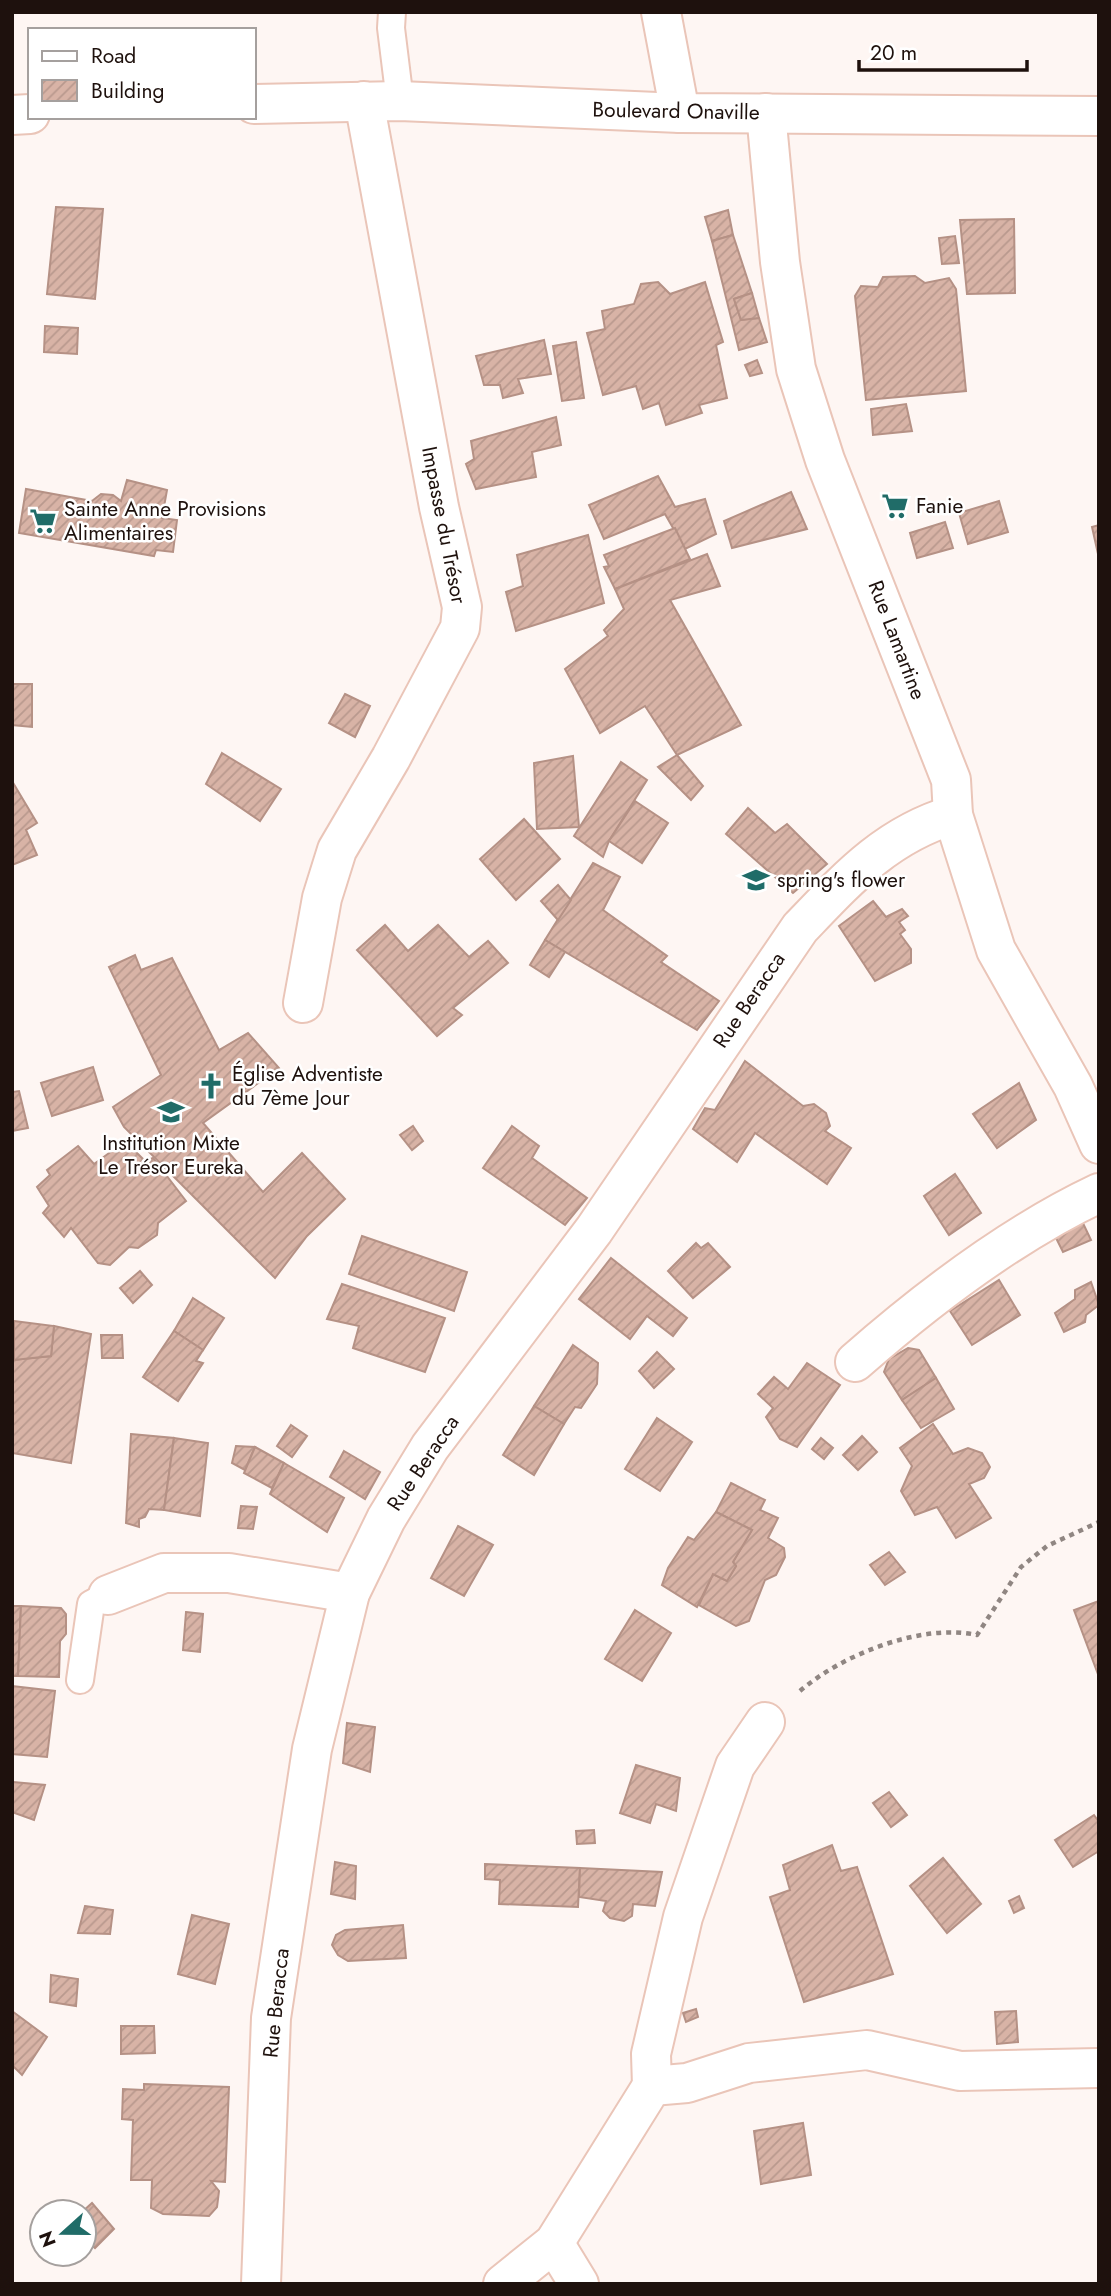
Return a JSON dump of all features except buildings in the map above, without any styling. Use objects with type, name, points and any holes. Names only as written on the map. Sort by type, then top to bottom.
[{"type":"street","points":[[661,12],[680,113]]},
{"type":"street","name":"Boulevard Onaville","points":[[256,104],[382,101],[680,113],[1099,116]]},
{"type":"street","name":"Impasse du Trésor","points":[[303,1003],[322,898],[337,850],[460,628],[462,607],[439,507],[382,101]]},
{"type":"street","name":"Rue Lamartine","points":[[766,113],[780,262],[796,369],[825,460],[951,780],[953,815],[996,950],[1073,1086],[1099,1144]]},
{"type":"street","name":"Rue Beracca","points":[[261,2284],[271,2018],[312,1749],[350,1593],[386,1519],[430,1447],[594,1230],[800,928],[836,890],[894,839],[928,822],[953,815]]},
{"type":"street","points":[[855,1362],[902,1320],[951,1285],[1043,1223],[1099,1193]]},
{"type":"street","points":[[108,1595],[164,1573],[229,1573],[350,1593]]},
{"type":"street","points":[[503,2284],[554,2243],[652,2086],[651,2054],[682,1917],[735,1766],[765,1722]]},
{"type":"street","points":[[652,2086],[687,2083],[749,2063],[867,2050],[960,2071],[1099,2068]]},
{"type":"street","points":[[554,2243],[579,2284]]},
{"type":"lane","points":[[382,101],[392,12]]},
{"type":"lane","points":[[79,1680],[91,1604],[108,1595]]},
{"type":"path","points":[[765,1722],[810,1683],[864,1654],[919,1633],[953,1630],[977,1635],[1021,1567],[1047,1546],[1099,1522]]},
{"type":"place","name":"Fanie","points":[[895,506]]},
{"type":"place","name":"Sainte Anne Provisions Alimentaires","points":[[43,521]]},
{"type":"place","name":"spring's flower","points":[[756,880]]},
{"type":"place","name":"Église Adventiste du 7ème Jour","points":[[211,1086]]},
{"type":"place","name":"Institution Mixte Le Trésor Eureka","points":[[171,1112]]}]
